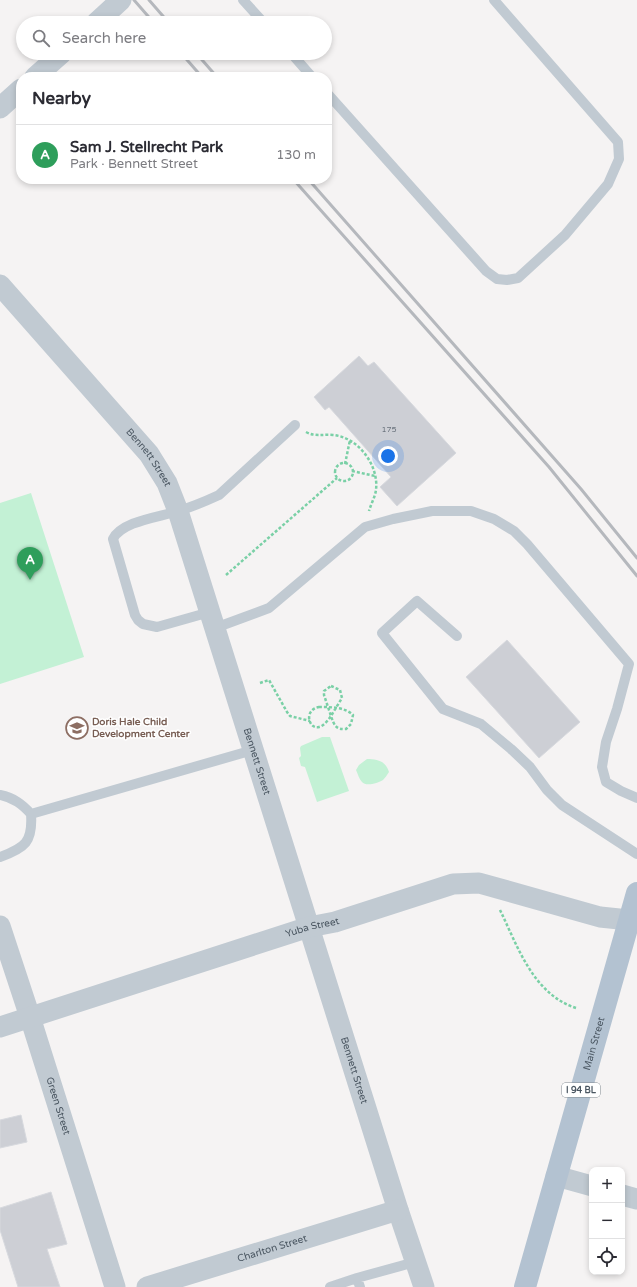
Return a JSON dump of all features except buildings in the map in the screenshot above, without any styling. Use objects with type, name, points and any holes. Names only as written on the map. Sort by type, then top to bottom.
[{"type":"main road","name":"Main Street","points":[[525,1287],[637,893]]},
{"type":"street","points":[[104,16],[121,0]]},
{"type":"street","points":[[41,72],[54,60]]},
{"type":"street","points":[[0,108],[16,94]]},
{"type":"street","name":"Bennett Street","points":[[0,285],[149,454],[167,483],[178,511],[398,1210],[424,1287]]},
{"type":"street","name":"Yuba Street","points":[[0,1026],[309,927],[335,922],[453,884],[479,883],[600,917],[629,920]]},
{"type":"street","name":"Green Street","points":[[0,926],[115,1287]]},
{"type":"street","points":[[556,1176],[589,1185]]},
{"type":"street","points":[[625,1196],[637,1199]]},
{"type":"street","name":"Charlton Street","points":[[147,1287],[398,1210]]},
{"type":"lane","points":[[243,0],[258,16]]},
{"type":"lane","points":[[332,100],[486,272],[497,279],[507,280],[518,278],[565,235],[608,184],[619,159],[618,142],[494,0]]},
{"type":"lane","points":[[297,60],[308,72]]},
{"type":"lane","points":[[295,425],[223,492],[207,501],[123,528],[115,535],[113,539],[135,615],[138,620],[143,624],[157,627],[212,620],[270,608],[365,527],[393,519],[432,511],[471,511],[494,519],[514,531],[527,544],[629,664],[617,709],[606,742],[602,767],[606,782],[620,791],[637,798]]},
{"type":"lane","points":[[457,636],[417,601],[382,633],[442,709],[481,724],[530,767],[547,790],[562,805],[637,854]]},
{"type":"lane","points":[[31,814],[253,750]]},
{"type":"lane","points":[[0,795],[12,798],[22,804],[31,814],[32,830],[26,842],[19,849],[0,856]]},
{"type":"lane","points":[[330,1287],[359,1283],[415,1262]]},
{"type":"path","points":[[295,425],[312,435],[334,435],[350,440],[360,448],[369,460],[375,476],[376,490],[365,527]]},
{"type":"path","points":[[345,464],[350,440]]},
{"type":"path","points":[[345,464],[350,466],[352,471],[351,477],[347,480],[341,481],[337,478],[335,469],[339,465],[345,464]]},
{"type":"path","points":[[352,471],[375,476]]},
{"type":"path","points":[[226,575],[337,478]]},
{"type":"path","points":[[260,683],[269,680],[290,716],[310,721]]},
{"type":"path","points":[[328,707],[319,707],[310,712],[310,721],[312,725],[319,728],[331,716],[336,708],[342,698],[340,690],[334,687],[329,687],[324,691],[324,695],[328,707],[331,716],[337,728],[346,729],[349,727],[353,718],[353,715],[349,711],[336,708],[328,707]]},
{"type":"path","points":[[498,907],[528,969],[542,986],[564,1004],[576,1008]]},
{"type":"green space","points":[[31,493],[84,657],[0,684],[0,503]]},
{"type":"green space","points":[[322,737],[330,737],[349,791],[317,802],[305,767],[301,766],[299,758],[301,756],[301,746]]},
{"type":"green space","points":[[367,759],[378,760],[386,765],[389,772],[383,780],[369,784],[361,781],[356,770],[359,765]]},
{"type":"railway","points":[[134,0],[148,16]]},
{"type":"railway","points":[[149,0],[163,16]]},
{"type":"railway","points":[[187,60],[198,72]]},
{"type":"railway","points":[[202,60],[213,72]]},
{"type":"railway","points":[[297,184],[549,467],[637,576]]},
{"type":"railway","points":[[312,184],[581,489],[637,558]]},
{"type":"place","name":"Sam J. Stellrecht Park","points":[[30,580]]},
{"type":"place","name":"Doris Hale Child Development Center","points":[[77,728]]}]
